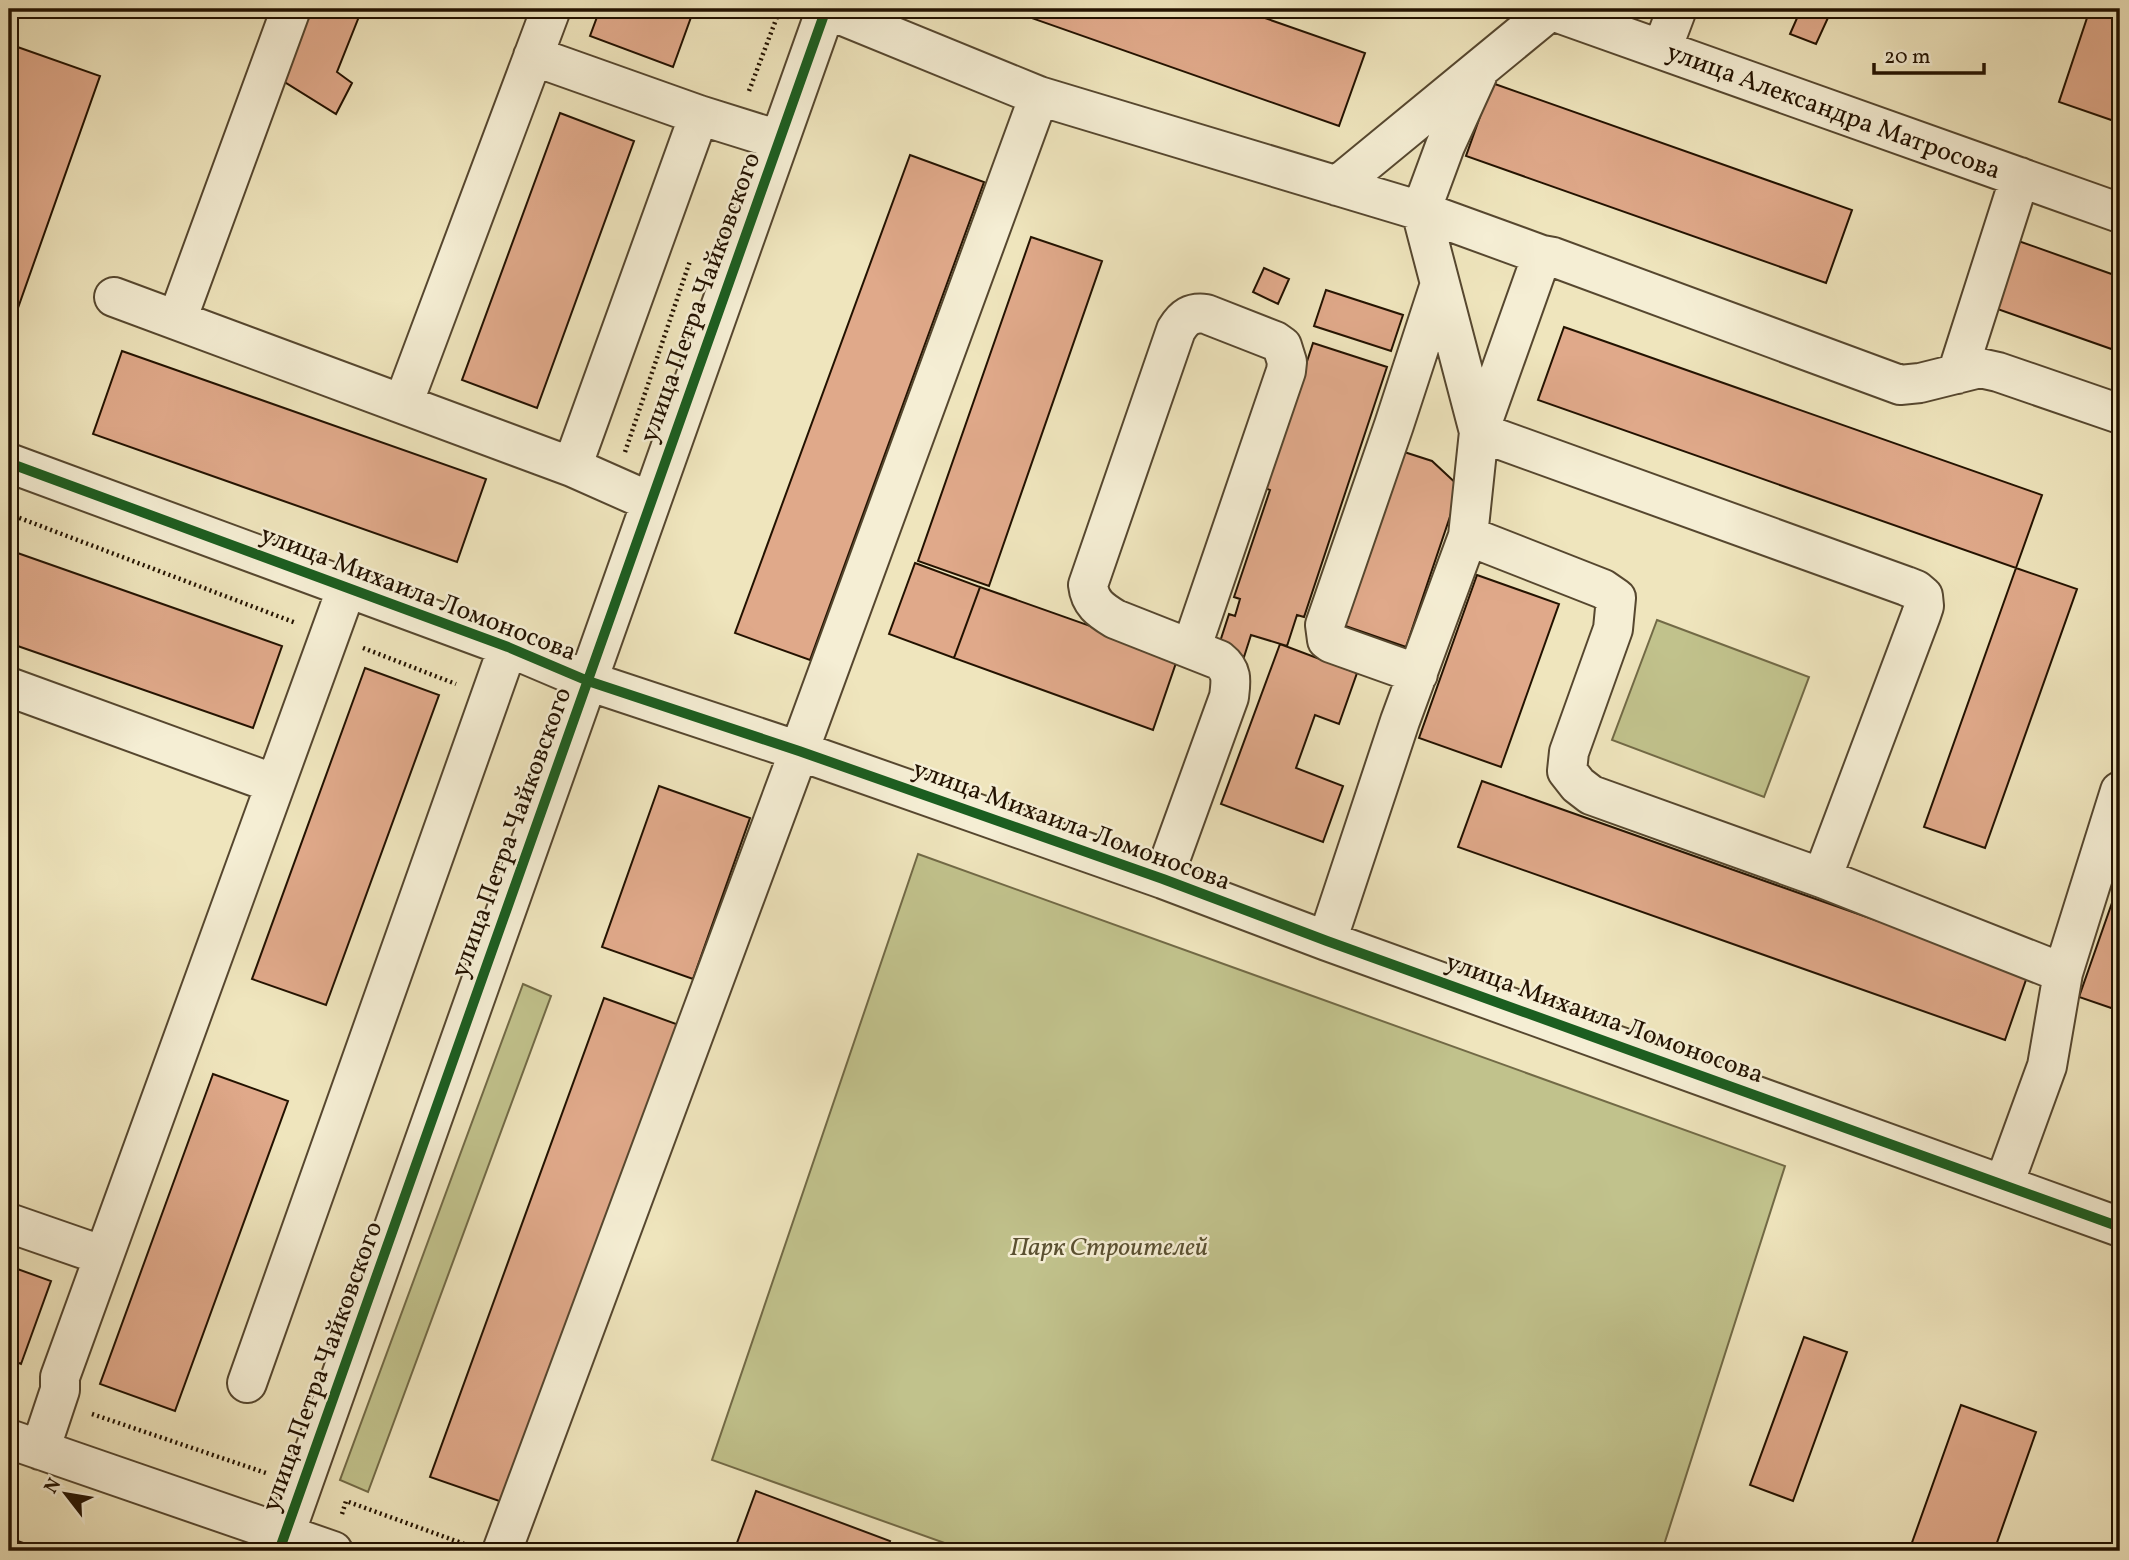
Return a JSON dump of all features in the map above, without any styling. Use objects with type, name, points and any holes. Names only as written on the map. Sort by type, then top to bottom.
[{"type":"street","points":[[177,320],[291,9]]},
{"type":"street","points":[[403,404],[551,9]]},
{"type":"street","points":[[826,9],[1039,96],[1421,211],[1900,385],[1920,383],[1980,368],[2120,414]]},
{"type":"street","name":"улица Петра Чайковского","points":[[282,1542],[826,9]]},
{"type":"street","points":[[1662,49],[1677,9]]},
{"type":"street","points":[[1337,186],[1549,10]]},
{"type":"street","name":"улица Александра Матросова","points":[[1549,10],[2120,213]]},
{"type":"street","points":[[533,56],[699,115],[779,140]]},
{"type":"street","points":[[1479,432],[1421,211],[1445,146],[1480,69]]},
{"type":"street","points":[[487,1549],[799,751],[1039,96]]},
{"type":"street","points":[[572,467],[699,115]]},
{"type":"street","points":[[1957,374],[2020,177]]},
{"type":"street","points":[[1327,941],[1468,536],[1479,432],[1542,255]]},
{"type":"street","points":[[1418,674],[1331,643],[1327,640],[1325,625],[1440,284]]},
{"type":"street","points":[[114,297],[572,467],[651,502]]},
{"type":"street","points":[[1163,879],[1229,697],[1231,678],[1227,667],[1219,660],[1191,649],[1115,619],[1095,604],[1088,585],[1176,330],[1182,320],[1198,313],[1275,341],[1282,346],[1287,362],[1191,649]]},
{"type":"street","points":[[1479,432],[1906,586],[1923,596],[1924,606],[1822,878]]},
{"type":"street","name":"улица Михаила Ломоносова","points":[[9,463],[508,647],[588,681],[799,751],[1163,879],[1327,941],[2120,1227]]},
{"type":"street","points":[[1468,536],[1603,589],[1616,598],[1613,628],[1569,752],[1567,771],[1578,785],[1591,795],[1822,878],[2063,973]]},
{"type":"street","points":[[331,1551],[282,1542],[24,1444],[56,1402],[61,1390],[60,1377],[346,587]]},
{"type":"street","points":[[247,1383],[508,647]]},
{"type":"street","points":[[9,687],[275,784]]},
{"type":"street","points":[[2004,1185],[2047,1066],[2063,973],[2120,791]]},
{"type":"street","points":[[9,1223],[104,1256]]},
{"type":"path","points":[[736,127],[780,9]]},
{"type":"path","points":[[613,485],[692,255]]},
{"type":"path","points":[[9,514],[490,696]]},
{"type":"path","points":[[56,1402],[487,1549]]},
{"type":"path","points":[[331,1551],[346,1501]]},
{"type":"green space","points":[[1657,620],[1809,677],[1764,797],[1612,740]]},
{"type":"green space","name":"Парк Строителей","points":[[918,854],[1785,1166],[1662,1551],[967,1551],[712,1460]]},
{"type":"green space","points":[[523,984],[551,996],[368,1492],[340,1480]]},
{"type":"building","points":[[303,9],[362,9],[337,72],[352,83],[336,114],[275,76]]},
{"type":"building","points":[[600,9],[694,9],[673,67],[590,36]]},
{"type":"building","points":[[1006,9],[1239,9],[1365,53],[1339,126]]},
{"type":"building","points":[[1801,9],[1832,9],[1816,44],[1790,34]]},
{"type":"building","points":[[2090,9],[2120,17],[2120,123],[2059,102]]},
{"type":"building","points":[[9,44],[100,76],[13,322],[9,321]]},
{"type":"building","points":[[1492,83],[1852,210],[1826,283],[1466,156]]},
{"type":"building","points":[[560,113],[634,141],[537,408],[462,380]]},
{"type":"building","points":[[910,155],[984,182],[810,660],[735,633]]},
{"type":"building","points":[[1031,237],[1102,261],[989,586],[918,561]]},
{"type":"building","points":[[2010,238],[2120,277],[2120,352],[1986,305]]},
{"type":"building","points":[[1264,268],[1289,279],[1278,304],[1253,292]]},
{"type":"building","points":[[1326,290],[1403,315],[1391,351],[1314,326]]},
{"type":"building","points":[[1564,327],[2042,495],[2016,568],[1538,400]]},
{"type":"building","points":[[1313,343],[1387,367],[1304,617],[1297,615],[1287,646],[1251,635],[1244,657],[1218,648],[1229,614],[1235,616],[1240,599],[1234,597],[1270,490],[1260,486]]},
{"type":"building","points":[[122,351],[486,479],[457,562],[93,434]]},
{"type":"building","points":[[1398,450],[1432,461],[1460,487],[1406,647],[1334,622]]},
{"type":"building","points":[[9,550],[282,646],[253,728],[9,643]]},
{"type":"building","points":[[915,563],[980,587],[954,658],[889,634]]},
{"type":"building","points":[[2016,568],[2077,589],[1985,848],[1924,827]]},
{"type":"building","points":[[1477,575],[1559,604],[1501,767],[1419,738]]},
{"type":"building","points":[[980,587],[1178,657],[1153,730],[954,658]]},
{"type":"building","points":[[1280,644],[1357,673],[1339,724],[1315,715],[1296,768],[1343,786],[1323,842],[1221,804]]},
{"type":"building","points":[[365,668],[439,695],[326,1005],[252,979]]},
{"type":"building","points":[[1482,781],[2028,974],[2005,1040],[1458,847]]},
{"type":"building","points":[[659,786],[750,818],[693,979],[602,947]]},
{"type":"building","points":[[2120,880],[2120,1011],[2079,997]]},
{"type":"building","points":[[604,998],[679,1025],[505,1503],[430,1477]]},
{"type":"building","points":[[213,1074],[288,1101],[175,1411],[100,1384]]},
{"type":"building","points":[[9,1266],[51,1281],[21,1364],[9,1359]]},
{"type":"building","points":[[1804,1337],[1847,1352],[1793,1501],[1750,1485]]},
{"type":"building","points":[[1961,1405],[2036,1432],[1994,1551],[1909,1551]]},
{"type":"building","points":[[756,1491],[890,1541],[886,1551],[734,1551]]},
{"type":"building","points":[[9,1538],[46,1551],[9,1551]]},
{"type":"cycle path","points":[[279,1551],[826,9]]},
{"type":"cycle path","points":[[9,463],[508,647],[588,681],[799,751],[1163,879],[1327,941],[2120,1227]]}]
